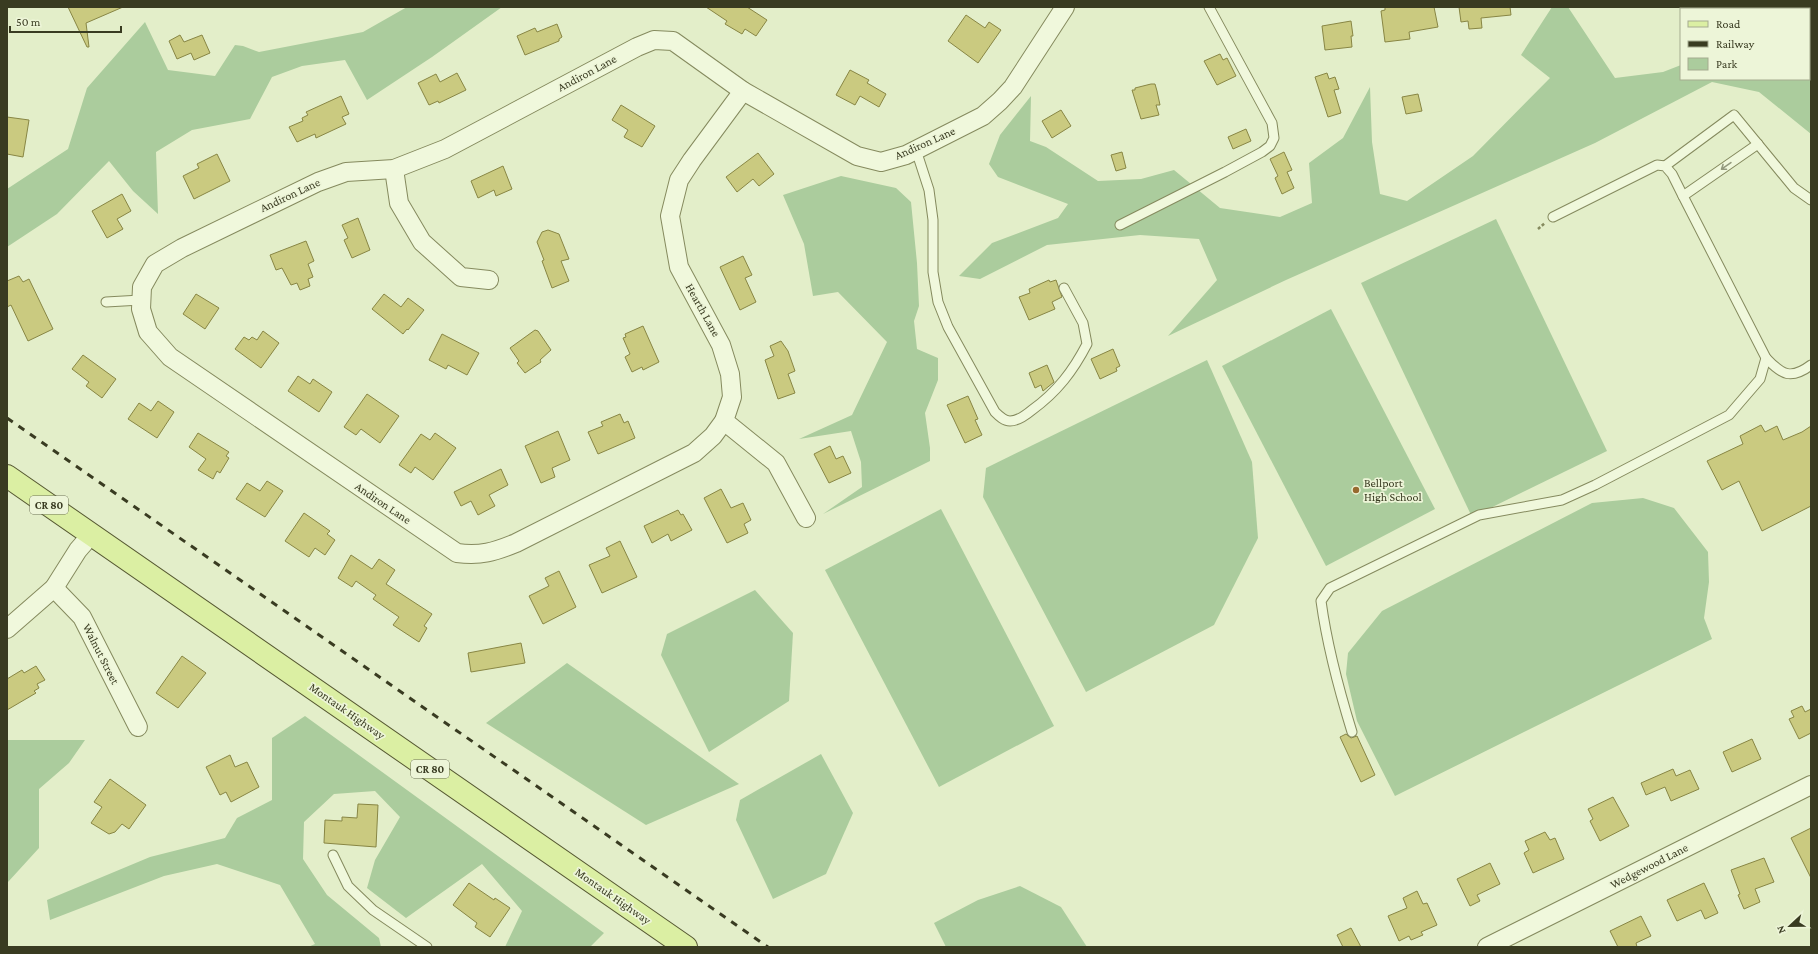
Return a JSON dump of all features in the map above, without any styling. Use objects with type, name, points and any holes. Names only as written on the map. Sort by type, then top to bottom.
[{"type":"main road","name":"Montauk Highway","points":[[7,476],[686,947]]},
{"type":"street","name":"Andiron Lane","points":[[724,421],[713,436],[694,453],[516,543],[488,553],[474,555],[457,553],[170,357],[148,332],[141,308],[142,287],[155,264],[182,248],[318,182],[346,172],[394,169],[445,149],[637,47],[654,40],[673,41],[743,91],[857,156],[881,162],[906,155],[983,116],[1000,101],[1013,87],[1065,7]]},
{"type":"street","name":"Hearth Lane","points":[[724,421],[732,398],[730,374],[721,345],[679,267],[670,216],[679,180],[743,91]]},
{"type":"street","points":[[394,169],[398,203],[422,242],[461,277],[489,280]]},
{"type":"street","points":[[724,421],[776,463],[806,518]]},
{"type":"street","points":[[7,629],[54,588],[78,550],[91,535]]},
{"type":"street","name":"Walnut Street","points":[[54,588],[82,617],[138,727]]},
{"type":"street","name":"Wedgewood Lane","points":[[1487,947],[1811,785]]},
{"type":"lane","points":[[1120,225],[1226,172],[1262,152],[1270,146],[1274,138],[1272,123],[1209,7]]},
{"type":"lane","points":[[1665,166],[1734,115],[1794,188],[1811,200]]},
{"type":"lane","points":[[1683,196],[1758,144]]},
{"type":"lane","points":[[916,150],[929,190],[933,220],[933,272],[938,302],[948,327],[995,412],[1002,419],[1011,421],[1022,417],[1046,400],[1070,374],[1087,344],[1083,322],[1064,288]]},
{"type":"lane","points":[[1553,217],[1656,165],[1665,166],[1672,174],[1766,358],[1775,368],[1786,374],[1798,373],[1811,365]]},
{"type":"lane","points":[[106,302],[141,300]]},
{"type":"lane","points":[[1352,732],[1323,619],[1321,601],[1330,588],[1479,515],[1562,500],[1595,485],[1729,415],[1760,379],[1766,358]]},
{"type":"lane","points":[[333,856],[348,886],[353,891],[373,910],[427,947]]},
{"type":"green space","points":[[407,7],[502,7],[432,57],[367,100],[345,60],[302,66],[272,77],[250,119],[192,130],[156,152],[158,214],[133,191],[109,161],[57,214],[7,247],[7,189],[68,149],[87,88],[145,22],[168,70],[215,76],[235,45],[243,46],[259,52],[363,32]]},
{"type":"green space","points":[[1552,7],[1568,7],[1615,78],[1663,72],[1680,65],[1680,80],[1810,80],[1811,25],[1811,134],[1759,92],[1712,82],[1595,143],[1286,280],[1168,336],[1217,280],[1199,239],[1140,235],[1047,245],[980,279],[959,276],[992,243],[1058,218],[1068,204],[998,177],[989,164],[1000,135],[1031,96],[1030,141],[1046,147],[1098,181],[1141,179],[1174,170],[1220,208],[1280,217],[1312,203],[1309,163],[1343,138],[1370,87],[1372,142],[1380,194],[1407,201],[1473,156],[1550,78],[1521,55]]},
{"type":"green space","points":[[841,176],[896,188],[911,202],[917,263],[919,306],[914,321],[917,349],[938,358],[938,380],[925,413],[930,448],[930,461],[823,514],[862,487],[861,462],[851,431],[799,439],[852,415],[887,342],[838,292],[813,296],[804,244],[783,195]]},
{"type":"green space","points":[[1496,219],[1607,451],[1472,517],[1361,283]]},
{"type":"green space","points":[[1331,309],[1435,509],[1326,566],[1222,366]]},
{"type":"green space","points":[[1207,360],[1252,462],[1258,538],[1214,625],[1086,692],[983,497],[986,468]]},
{"type":"green space","points":[[1643,498],[1674,508],[1708,552],[1709,582],[1704,618],[1712,639],[1395,796],[1357,721],[1346,674],[1348,653],[1382,611],[1592,503]]},
{"type":"green space","points":[[941,509],[1054,726],[939,787],[825,570]]},
{"type":"green space","points":[[755,590],[793,633],[789,701],[709,752],[661,655],[667,634]]},
{"type":"green space","points":[[567,663],[739,784],[646,825],[486,723]]},
{"type":"green space","points":[[305,716],[604,933],[590,947],[505,947],[522,911],[482,864],[406,918],[367,888],[375,860],[400,817],[375,791],[334,794],[304,822],[303,859],[327,895],[379,938],[381,947],[308,947],[315,944],[280,885],[217,864],[164,876],[50,920],[47,900],[150,857],[225,838],[237,818],[272,800],[272,738]]},
{"type":"green space","points":[[7,740],[85,740],[69,763],[39,789],[39,848],[8,882]]},
{"type":"green space","points":[[821,754],[853,813],[826,874],[773,899],[736,820],[740,800]]},
{"type":"green space","points":[[1020,886],[1061,907],[1087,947],[946,947],[934,923],[978,900]]},
{"type":"building","points":[[68,7],[123,7],[86,23],[89,47],[87,47]]},
{"type":"building","points":[[706,7],[747,7],[767,20],[756,36],[745,29],[742,34],[725,24],[727,21]]},
{"type":"building","points":[[1385,7],[1434,7],[1438,27],[1409,32],[1410,39],[1385,42],[1381,11],[1385,10]]},
{"type":"building","points":[[1459,7],[1510,7],[1511,15],[1481,18],[1482,28],[1469,29],[1468,21],[1461,22]]},
{"type":"building","points":[[966,15],[985,28],[989,22],[1001,30],[978,63],[948,41]]},
{"type":"building","points":[[1351,21],[1353,36],[1351,36],[1352,47],[1325,50],[1322,26]]},
{"type":"building","points":[[557,24],[562,37],[559,41],[525,55],[517,36],[535,28],[537,32]]},
{"type":"building","points":[[180,35],[184,42],[202,35],[210,53],[194,60],[191,53],[177,59],[169,41]]},
{"type":"building","points":[[1220,54],[1223,60],[1227,58],[1236,76],[1217,85],[1204,61]]},
{"type":"building","points":[[850,70],[869,80],[867,83],[886,94],[879,107],[860,96],[855,105],[836,95]]},
{"type":"building","points":[[457,73],[466,90],[439,103],[438,101],[429,105],[418,83],[436,74],[440,82]]},
{"type":"building","points":[[1327,73],[1329,79],[1335,77],[1339,89],[1334,90],[1341,113],[1328,117],[1315,77]]},
{"type":"building","points":[[1155,84],[1157,91],[1160,105],[1156,105],[1159,115],[1141,119],[1132,90]]},
{"type":"building","points":[[1418,94],[1422,111],[1406,114],[1402,97]]},
{"type":"building","points":[[341,96],[349,114],[342,117],[346,124],[316,138],[315,134],[297,142],[289,127],[303,121],[302,118],[308,115],[306,112]]},
{"type":"building","points":[[621,105],[655,126],[642,147],[624,137],[628,130],[612,120]]},
{"type":"building","points":[[1061,110],[1071,126],[1052,138],[1042,121]]},
{"type":"building","points":[[7,117],[29,120],[23,157],[7,154]]},
{"type":"building","points":[[1246,129],[1251,141],[1233,149],[1228,137]]},
{"type":"building","points":[[1122,152],[1126,168],[1116,171],[1111,155]]},
{"type":"building","points":[[1284,152],[1292,170],[1287,172],[1294,188],[1282,194],[1275,178],[1278,176],[1270,159]]},
{"type":"building","points":[[758,153],[774,174],[759,186],[753,179],[737,192],[726,177]]},
{"type":"building","points":[[217,154],[230,181],[194,199],[183,176],[199,168],[197,164]]},
{"type":"building","points":[[503,166],[512,189],[496,196],[494,190],[478,198],[471,181]]},
{"type":"building","points":[[122,194],[131,211],[117,219],[123,229],[107,238],[92,211]]},
{"type":"building","points":[[358,218],[370,250],[352,258],[344,240],[348,238],[342,225]]},
{"type":"building","points":[[548,230],[559,234],[569,259],[561,261],[569,281],[552,288],[537,242],[542,232]]},
{"type":"building","points":[[306,241],[314,261],[308,264],[313,277],[308,279],[310,286],[300,290],[297,283],[291,285],[282,268],[276,270],[270,255]]},
{"type":"building","points":[[743,256],[752,275],[745,278],[756,302],[740,310],[720,267]]},
{"type":"building","points":[[19,276],[23,282],[29,279],[53,329],[28,341],[11,305],[7,307],[7,281]]},
{"type":"building","points":[[1049,280],[1050,282],[1056,280],[1062,297],[1052,302],[1055,309],[1029,320],[1019,297],[1030,293],[1029,289]]},
{"type":"building","points":[[196,294],[219,308],[205,329],[183,314]]},
{"type":"building","points":[[384,294],[401,307],[408,298],[424,310],[403,334],[372,309]]},
{"type":"building","points":[[643,326],[659,362],[643,370],[642,367],[632,372],[625,357],[630,354],[623,338],[626,337],[625,334]]},
{"type":"building","points":[[535,330],[538,331],[551,350],[540,360],[541,362],[525,373],[517,363],[519,361],[510,348]]},
{"type":"building","points":[[263,331],[279,343],[261,368],[235,349],[244,337],[249,340],[252,337],[257,340]]},
{"type":"building","points":[[442,334],[479,353],[467,375],[448,365],[446,369],[429,360]]},
{"type":"building","points":[[781,341],[788,351],[795,371],[788,374],[795,393],[778,399],[765,360],[774,356],[770,346]]},
{"type":"building","points":[[1113,349],[1120,366],[1116,368],[1117,371],[1100,379],[1091,359]]},
{"type":"building","points":[[83,355],[116,379],[102,398],[86,386],[89,382],[72,369]]},
{"type":"building","points":[[1047,365],[1054,382],[1043,391],[1041,385],[1035,388],[1029,373]]},
{"type":"building","points":[[298,376],[310,384],[313,379],[332,392],[319,412],[288,391]]},
{"type":"building","points":[[367,394],[399,416],[380,443],[361,429],[356,435],[344,427]]},
{"type":"building","points":[[968,396],[978,419],[975,420],[982,435],[965,443],[947,405]]},
{"type":"building","points":[[158,401],[174,412],[157,438],[128,419],[139,403],[151,411]]},
{"type":"building","points":[[620,414],[624,423],[628,421],[635,438],[598,454],[588,432],[603,426],[601,422]]},
{"type":"building","points":[[1761,425],[1765,432],[1777,426],[1783,440],[1802,432],[1811,426],[1811,506],[1762,531],[1739,481],[1722,490],[1707,461],[1743,444],[1740,436]]},
{"type":"building","points":[[558,431],[570,460],[552,468],[555,477],[541,483],[525,446]]},
{"type":"building","points":[[198,433],[229,452],[226,456],[229,458],[220,473],[217,471],[213,479],[198,470],[206,459],[189,447]]},
{"type":"building","points":[[435,433],[456,448],[433,480],[415,467],[411,473],[399,465],[421,434],[430,440]]},
{"type":"building","points":[[830,446],[836,459],[843,456],[851,473],[829,483],[814,454]]},
{"type":"building","points":[[501,469],[508,485],[489,495],[495,506],[478,515],[471,501],[461,506],[454,492]]},
{"type":"building","points":[[267,481],[283,491],[265,517],[236,499],[247,483],[260,491]]},
{"type":"building","points":[[721,489],[731,508],[743,503],[751,520],[744,524],[748,533],[727,543],[704,498]]},
{"type":"building","points":[[678,510],[681,515],[683,514],[692,530],[671,541],[668,534],[652,543],[644,526]]},
{"type":"building","points":[[304,513],[330,531],[327,534],[335,540],[325,555],[315,548],[309,557],[285,541]]},
{"type":"building","points":[[620,541],[637,577],[602,593],[589,565],[610,556],[606,548]]},
{"type":"building","points":[[351,555],[372,569],[379,559],[395,570],[386,584],[432,614],[424,626],[427,628],[419,642],[393,625],[399,617],[373,599],[376,595],[356,581],[352,587],[338,578]]},
{"type":"building","points":[[559,571],[576,607],[543,624],[529,596],[549,586],[545,578]]},
{"type":"building","points":[[521,643],[525,663],[471,672],[468,653]]},
{"type":"building","points":[[182,656],[206,673],[178,708],[156,693]]},
{"type":"building","points":[[36,666],[45,680],[37,684],[39,688],[34,691],[36,693],[7,710],[7,679],[22,670],[24,673]]},
{"type":"building","points":[[1802,706],[1805,712],[1811,709],[1811,733],[1799,739],[1789,719],[1794,717],[1791,711]]},
{"type":"building","points":[[1346,734],[1351,738],[1357,736],[1375,775],[1361,782],[1340,737]]},
{"type":"building","points":[[1752,739],[1761,759],[1732,772],[1723,752]]},
{"type":"building","points":[[230,755],[235,767],[247,762],[259,787],[231,802],[226,792],[220,795],[206,767]]},
{"type":"building","points":[[1673,769],[1676,776],[1690,770],[1699,789],[1671,801],[1665,787],[1646,795],[1641,783]]},
{"type":"building","points":[[110,779],[146,805],[129,829],[122,824],[115,832],[109,834],[91,823],[102,807],[94,802]]},
{"type":"building","points":[[1613,797],[1629,826],[1600,841],[1590,821],[1593,819],[1588,809]]},
{"type":"building","points":[[358,804],[378,805],[376,847],[324,843],[325,820],[342,821],[342,817],[357,818]]},
{"type":"building","points":[[1811,828],[1811,878],[1791,838]]},
{"type":"building","points":[[1545,832],[1550,840],[1555,838],[1564,859],[1533,873],[1524,853],[1529,850],[1525,841]]},
{"type":"building","points":[[1764,858],[1774,882],[1755,889],[1760,902],[1744,909],[1738,895],[1740,894],[1731,870]]},
{"type":"building","points":[[1490,863],[1500,884],[1477,895],[1480,901],[1470,906],[1457,879]]},
{"type":"building","points":[[469,883],[494,900],[495,898],[510,908],[490,937],[475,927],[477,923],[453,905]]},
{"type":"building","points":[[1704,883],[1718,913],[1705,919],[1701,910],[1677,921],[1667,900]]},
{"type":"building","points":[[1417,891],[1423,904],[1427,903],[1437,925],[1421,932],[1423,935],[1411,940],[1409,936],[1399,941],[1388,916],[1407,908],[1403,898]]},
{"type":"building","points":[[1641,916],[1651,936],[1636,943],[1637,947],[1618,947],[1610,931]]},
{"type":"building","points":[[1351,928],[1361,947],[1343,947],[1337,935]]},
{"type":"railway","points":[[7,418],[768,947]]},
{"type":"place","name":"Bellport High School","points":[[1356,490]]}]
